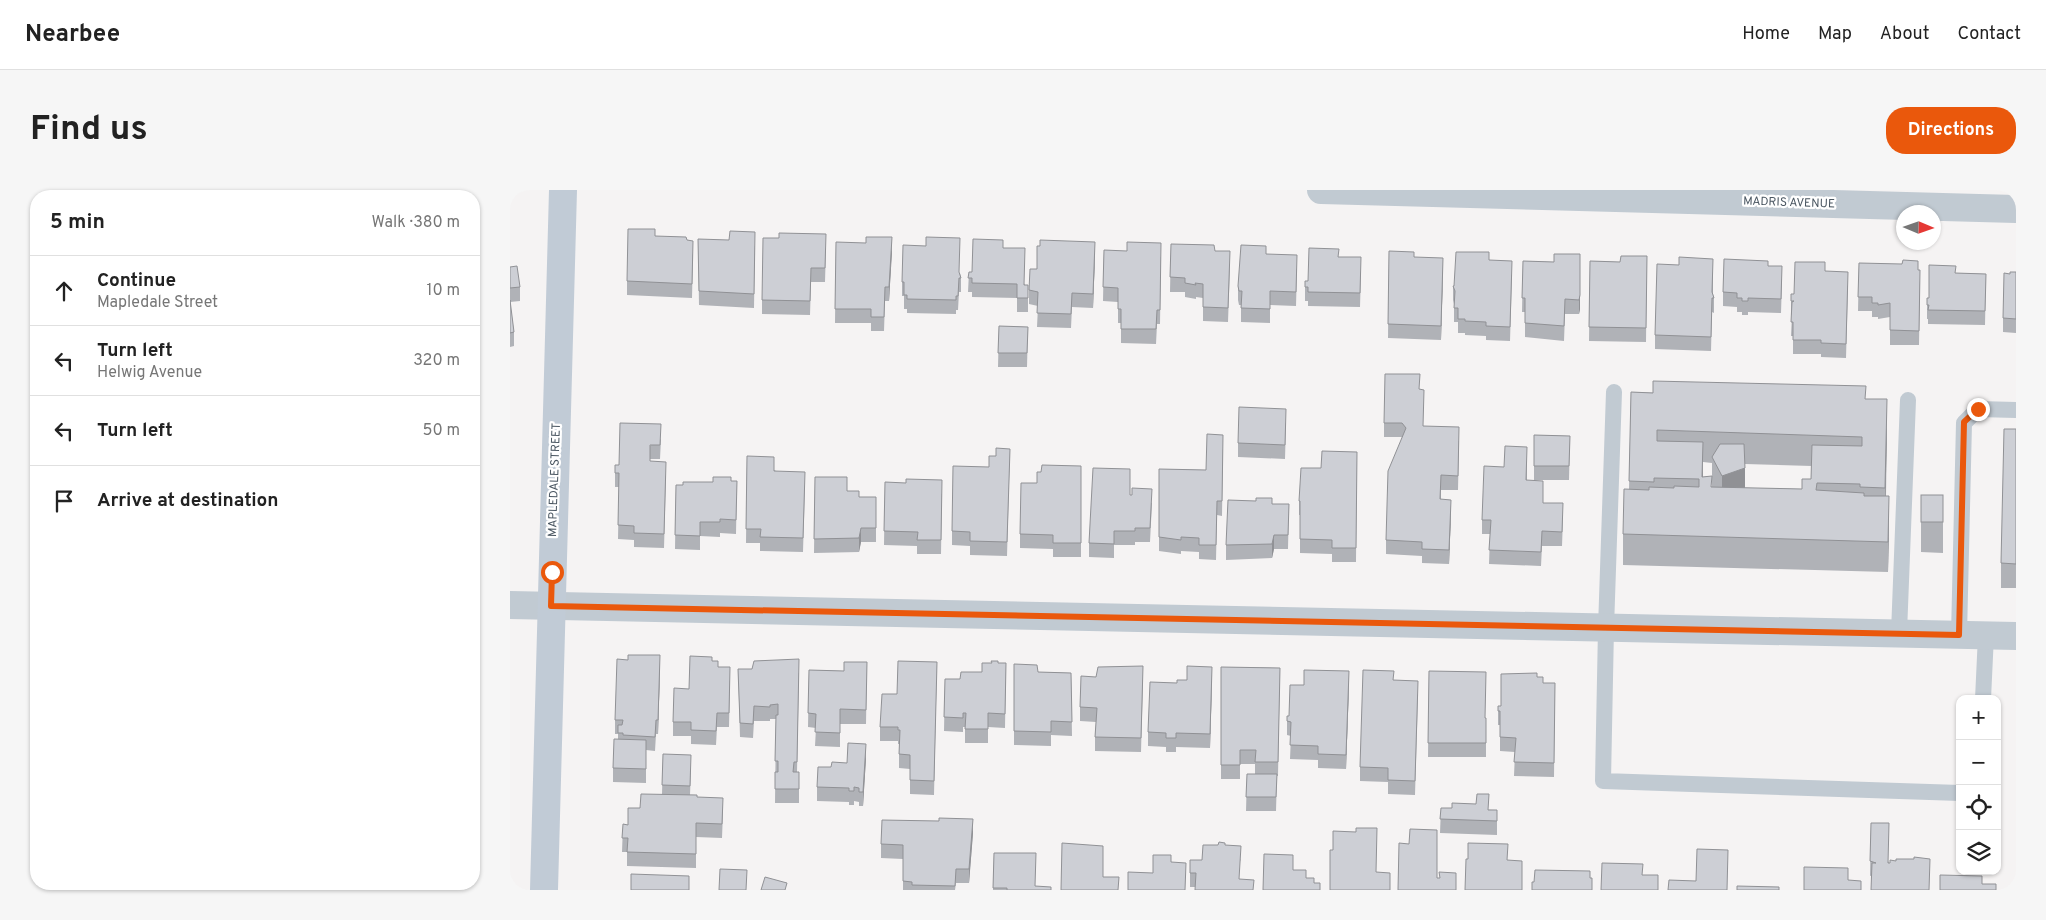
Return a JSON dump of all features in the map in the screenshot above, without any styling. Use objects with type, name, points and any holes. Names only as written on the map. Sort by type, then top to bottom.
[{"type":"street","name":"MAPLEDALE STREET","points":[[544,890],[563,190]]},
{"type":"street","name":"MADRIS AVENUE","points":[[1322,190],[2016,209]]},
{"type":"street","points":[[510,605],[2016,636]]},
{"type":"lane","points":[[1614,392],[1603,781],[1956,793]]},
{"type":"lane","points":[[1899,634],[1908,400]]},
{"type":"lane","points":[[1959,635],[1964,422],[1978,409],[2016,410]]},
{"type":"lane","points":[[1983,695],[1986,635]]},
{"type":"building","points":[[628,229],[655,229],[655,236],[686,237],[687,240],[693,241],[692,284],[627,281]]},
{"type":"building","points":[[730,231],[755,232],[754,294],[699,291],[698,239],[729,240]]},
{"type":"building","points":[[779,233],[826,234],[825,268],[811,268],[810,301],[762,300],[763,238],[779,238]]},
{"type":"building","points":[[866,237],[892,237],[889,287],[885,287],[884,317],[871,317],[871,309],[835,309],[836,242],[866,243]]},
{"type":"building","points":[[926,237],[960,238],[959,272],[961,278],[959,278],[956,300],[907,299],[907,295],[904,295],[904,282],[902,282],[903,245],[926,246]]},
{"type":"building","points":[[973,239],[1003,240],[1003,248],[1025,248],[1024,285],[1028,285],[1028,298],[1017,298],[1017,284],[972,283],[972,278],[968,278],[969,272],[972,272]]},
{"type":"building","points":[[1040,240],[1095,242],[1093,294],[1072,293],[1071,314],[1037,313],[1038,292],[1029,290],[1030,269],[1037,269],[1037,246],[1040,246]]},
{"type":"building","points":[[1127,242],[1161,243],[1160,310],[1157,310],[1156,329],[1121,329],[1121,309],[1118,309],[1118,288],[1103,287],[1104,250],[1127,251]]},
{"type":"building","points":[[1171,244],[1214,245],[1215,251],[1230,251],[1228,308],[1203,307],[1203,284],[1185,283],[1185,278],[1170,277]]},
{"type":"building","points":[[1241,245],[1266,246],[1266,254],[1297,255],[1296,292],[1270,291],[1270,309],[1241,308],[1242,291],[1239,291],[1238,286]]},
{"type":"building","points":[[1309,248],[1339,249],[1338,257],[1361,257],[1360,293],[1308,292],[1308,287],[1305,287],[1305,281],[1308,281]]},
{"type":"building","points":[[1389,251],[1414,252],[1414,257],[1443,258],[1441,326],[1388,324]]},
{"type":"building","points":[[1456,252],[1489,252],[1489,260],[1512,261],[1510,327],[1486,326],[1486,322],[1458,319],[1458,308],[1454,308],[1455,291],[1453,286]]},
{"type":"building","points":[[1554,254],[1580,254],[1579,300],[1565,299],[1564,326],[1525,323],[1525,298],[1522,298],[1523,261],[1554,262]]},
{"type":"building","points":[[1621,256],[1647,256],[1646,328],[1589,327],[1590,261],[1620,262]]},
{"type":"building","points":[[1679,257],[1713,259],[1712,292],[1714,298],[1712,298],[1711,337],[1655,335],[1657,264],[1679,265]]},
{"type":"building","points":[[1724,259],[1768,261],[1768,266],[1782,266],[1781,299],[1748,298],[1748,301],[1742,301],[1742,298],[1737,298],[1737,293],[1723,292]]},
{"type":"building","points":[[1903,260],[1918,261],[1918,270],[1920,270],[1919,331],[1890,330],[1890,303],[1878,305],[1878,303],[1872,303],[1872,297],[1858,297],[1859,263],[1902,264]]},
{"type":"building","points":[[1795,262],[1825,262],[1825,271],[1848,272],[1846,344],[1821,343],[1821,340],[1793,340],[1793,322],[1791,322],[1792,302],[1794,301],[1791,301],[1791,294],[1794,294]]},
{"type":"building","points":[[1929,265],[1956,266],[1955,273],[1986,274],[1985,311],[1928,310]]},
{"type":"building","points":[[517,266],[520,287],[510,288],[510,267]]},
{"type":"building","points":[[2010,272],[2016,272],[2016,319],[2003,318],[2004,273],[2010,274]]},
{"type":"building","points":[[510,300],[514,332],[510,333]]},
{"type":"building","points":[[999,326],[1028,327],[1027,353],[998,353]]},
{"type":"building","points":[[1385,374],[1420,374],[1419,389],[1424,390],[1423,426],[1459,427],[1458,476],[1441,475],[1440,499],[1451,500],[1449,550],[1422,549],[1422,542],[1386,540],[1388,471],[1406,428],[1402,423],[1384,423]]},
{"type":"building","points":[[1653,381],[1866,386],[1865,399],[1887,399],[1885,488],[1860,487],[1860,484],[1817,483],[1816,490],[1864,493],[1864,496],[1889,496],[1888,542],[1623,534],[1624,489],[1649,490],[1649,487],[1674,488],[1674,486],[1699,487],[1699,479],[1654,478],[1654,482],[1629,481],[1631,392],[1653,393]],"holes":[[[1657,430],[1862,437],[1862,446],[1812,445],[1811,479],[1802,479],[1802,489],[1711,487],[1712,476],[1702,477],[1703,442],[1657,441]]]},
{"type":"building","points":[[1239,407],[1286,409],[1285,445],[1238,443]]},
{"type":"building","points":[[620,423],[661,424],[660,445],[650,445],[650,461],[666,462],[664,534],[634,533],[634,526],[618,525],[619,473],[615,473],[615,465],[619,465]]},
{"type":"building","points":[[2004,429],[2016,429],[2016,564],[2001,563]]},
{"type":"building","points":[[1207,434],[1223,435],[1222,501],[1217,501],[1216,545],[1199,545],[1199,538],[1181,537],[1181,540],[1159,537],[1159,469],[1206,470]]},
{"type":"building","points":[[1534,435],[1570,436],[1569,466],[1534,466]]},
{"type":"building","points":[[1720,444],[1744,444],[1745,468],[1722,476],[1712,457]]},
{"type":"building","points":[[1505,446],[1527,447],[1526,480],[1543,481],[1543,503],[1563,503],[1562,532],[1542,531],[1541,552],[1489,550],[1491,520],[1482,520],[1484,466],[1504,467]]},
{"type":"building","points":[[996,448],[1010,449],[1007,542],[970,541],[970,532],[952,531],[953,466],[989,467],[989,456],[996,456]]},
{"type":"building","points":[[1322,451],[1357,452],[1356,548],[1332,548],[1332,540],[1300,539],[1299,501],[1301,468],[1321,468]]},
{"type":"building","points":[[747,456],[774,457],[774,471],[805,472],[803,538],[760,537],[761,529],[746,529]]},
{"type":"building","points":[[1042,465],[1081,466],[1081,543],[1053,543],[1053,535],[1020,534],[1021,483],[1037,483],[1037,472],[1041,472]]},
{"type":"building","points":[[1093,468],[1130,469],[1130,495],[1132,495],[1132,488],[1152,489],[1150,528],[1135,528],[1135,531],[1114,531],[1114,544],[1089,543]]},
{"type":"building","points":[[713,477],[731,477],[731,481],[737,481],[736,520],[720,519],[720,522],[700,522],[700,536],[675,535],[676,485],[683,485],[683,482],[713,482]]},
{"type":"building","points":[[815,477],[847,477],[847,491],[859,491],[859,497],[876,497],[876,528],[861,528],[859,538],[814,539]]},
{"type":"building","points":[[906,479],[942,480],[941,540],[917,540],[918,532],[884,531],[885,482],[906,483]]},
{"type":"building","points":[[1921,495],[1943,495],[1943,522],[1921,522]]},
{"type":"building","points":[[1256,498],[1272,498],[1272,504],[1289,504],[1288,535],[1274,535],[1272,544],[1226,545],[1228,500],[1256,501]]},
{"type":"building","points":[[628,655],[660,655],[658,720],[656,720],[655,737],[618,733],[618,725],[622,725],[623,720],[615,720],[617,659],[628,660]]},
{"type":"building","points":[[690,656],[712,657],[712,661],[718,661],[718,667],[730,667],[729,713],[717,713],[716,731],[691,730],[691,722],[673,722],[674,688],[689,689]]},
{"type":"building","points":[[799,659],[797,762],[794,762],[793,772],[799,772],[799,789],[775,789],[775,772],[778,772],[778,761],[775,761],[778,704],[770,705],[770,707],[754,706],[753,724],[740,723],[738,669],[752,669],[754,661]]},
{"type":"building","points":[[898,661],[937,662],[934,781],[910,780],[910,755],[899,754],[900,730],[898,730],[898,727],[880,727],[882,694],[897,694]]},
{"type":"building","points":[[991,661],[1006,663],[1005,714],[988,713],[988,729],[965,729],[966,713],[963,713],[963,718],[944,717],[945,679],[960,679],[961,672],[982,672],[982,663],[992,663]]},
{"type":"building","points":[[844,662],[867,662],[866,710],[840,709],[840,733],[815,732],[816,714],[808,713],[809,670],[844,671]]},
{"type":"building","points":[[1014,664],[1037,665],[1038,672],[1071,673],[1072,722],[1051,721],[1051,732],[1014,731]]},
{"type":"building","points":[[1143,666],[1141,738],[1095,737],[1097,708],[1080,707],[1081,676],[1096,677],[1098,667]]},
{"type":"building","points":[[1187,666],[1212,667],[1210,734],[1176,733],[1176,738],[1166,738],[1166,733],[1148,732],[1150,682],[1177,683],[1177,680],[1187,680]]},
{"type":"building","points":[[1221,667],[1280,668],[1278,762],[1255,762],[1256,750],[1240,750],[1240,765],[1221,765]]},
{"type":"building","points":[[1304,670],[1349,671],[1346,755],[1318,754],[1318,746],[1290,745],[1291,722],[1287,721],[1287,716],[1289,716],[1290,685],[1304,685]]},
{"type":"building","points":[[1363,670],[1394,671],[1393,680],[1418,681],[1415,781],[1388,780],[1388,768],[1360,767]]},
{"type":"building","points":[[1429,671],[1486,672],[1486,743],[1428,743]]},
{"type":"building","points":[[1537,673],[1537,677],[1543,677],[1543,683],[1555,683],[1554,763],[1514,762],[1516,738],[1500,737],[1500,711],[1498,711],[1498,706],[1501,706],[1501,674]]},
{"type":"building","points":[[614,739],[646,740],[646,769],[613,768]]},
{"type":"building","points":[[848,743],[866,744],[863,792],[859,792],[859,788],[854,787],[854,791],[849,791],[849,788],[817,787],[818,767],[831,767],[832,762],[847,763]]},
{"type":"building","points":[[663,754],[691,755],[690,786],[662,785]]},
{"type":"building","points":[[1247,774],[1277,774],[1276,797],[1246,797]]},
{"type":"building","points":[[641,794],[697,795],[697,797],[723,798],[722,824],[696,823],[696,854],[627,852],[628,838],[622,838],[623,824],[628,825],[628,808],[640,808]]},
{"type":"building","points":[[1477,794],[1489,794],[1488,810],[1497,810],[1497,821],[1440,819],[1441,808],[1452,808],[1452,803],[1476,804]]},
{"type":"building","points":[[939,818],[973,819],[969,869],[956,869],[955,886],[912,885],[912,882],[903,881],[903,845],[881,844],[882,820],[939,821]]},
{"type":"building","points":[[1871,823],[1889,823],[1888,863],[1890,863],[1890,860],[1914,859],[1914,857],[1930,859],[1929,890],[1871,890],[1872,863],[1876,863],[1870,861]]},
{"type":"building","points":[[1356,828],[1377,828],[1376,872],[1390,873],[1390,890],[1330,890],[1330,850],[1333,850],[1333,831],[1356,832]]},
{"type":"building","points":[[1410,829],[1437,830],[1437,878],[1440,878],[1439,872],[1456,873],[1456,890],[1398,890],[1399,843],[1409,844]]},
{"type":"building","points":[[1219,842],[1225,843],[1225,845],[1241,846],[1239,879],[1254,880],[1253,890],[1195,890],[1196,873],[1190,873],[1190,860],[1202,860],[1203,845],[1218,845]]},
{"type":"building","points":[[1062,843],[1103,846],[1103,877],[1119,877],[1118,890],[1061,890]]},
{"type":"building","points":[[1468,843],[1508,844],[1507,860],[1522,861],[1522,890],[1465,890]]},
{"type":"building","points":[[1697,849],[1728,850],[1727,890],[1668,890],[1669,880],[1696,881]]},
{"type":"building","points":[[994,853],[1036,853],[1035,886],[1051,887],[1051,890],[1007,890],[1007,888],[993,888]]},
{"type":"building","points":[[1264,854],[1293,855],[1293,870],[1306,870],[1306,878],[1314,878],[1314,883],[1320,883],[1320,890],[1263,890]]},
{"type":"building","points":[[1153,855],[1171,855],[1171,862],[1186,863],[1185,890],[1128,890],[1128,872],[1153,873]]},
{"type":"building","points":[[1602,863],[1643,864],[1642,875],[1658,875],[1658,890],[1601,890]]},
{"type":"building","points":[[1804,867],[1848,868],[1848,880],[1861,881],[1861,890],[1804,890]]},
{"type":"building","points":[[720,869],[747,870],[746,890],[719,890]]},
{"type":"building","points":[[1535,870],[1590,871],[1592,890],[1532,890]]},
{"type":"building","points":[[631,874],[689,876],[689,890],[631,890]]},
{"type":"building","points":[[1940,875],[1982,876],[1982,884],[1996,884],[1996,890],[1940,890]]},
{"type":"building","points":[[765,877],[787,883],[785,890],[761,890]]},
{"type":"building","points":[[1737,886],[1779,887],[1779,890],[1737,890]]},
{"type":"route","points":[[552,572],[551,606],[1959,635],[1964,422],[1978,409]]}]
